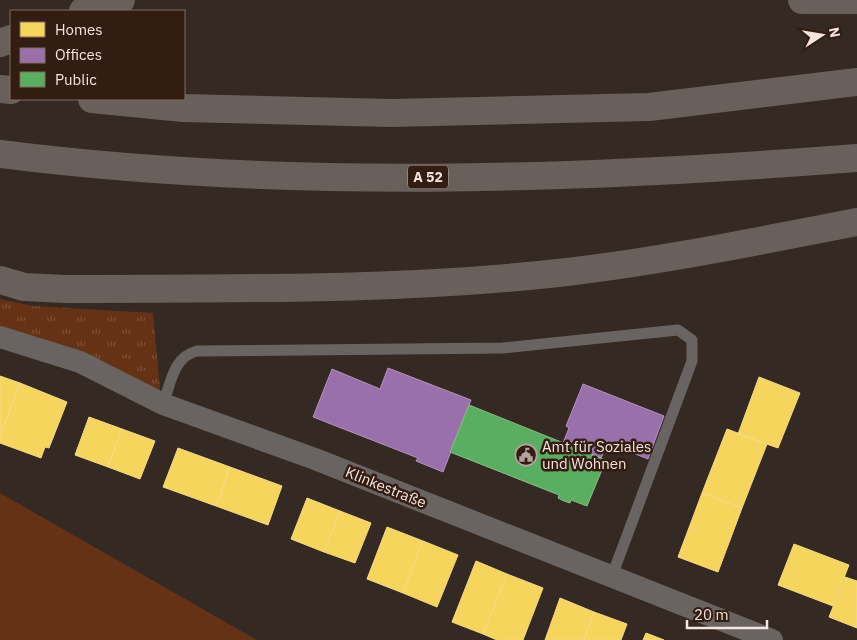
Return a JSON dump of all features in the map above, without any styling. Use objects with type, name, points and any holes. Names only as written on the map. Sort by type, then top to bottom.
[{"type":"highway","points":[[86,10],[121,0]]},
{"type":"highway","points":[[802,0],[857,0]]},
{"type":"highway","points":[[102,100],[183,108],[391,113],[649,106],[857,82]]},
{"type":"highway","name":"A 52","points":[[0,154],[140,169],[248,175],[386,177],[527,176],[636,172],[857,158]]},
{"type":"highway","points":[[0,280],[24,287],[66,289],[347,287],[469,281],[557,273],[642,262],[857,222]]},
{"type":"street","name":"Klinkestraße","points":[[0,337],[80,362],[163,404],[315,459],[772,640]]},
{"type":"lane","points":[[163,404],[178,363],[186,353],[197,351],[503,348],[678,330],[692,340],[692,361],[612,576]]},
{"type":"green space","points":[[0,299],[33,306],[153,313],[161,400],[0,332]]},
{"type":"green space","points":[[0,493],[257,640],[0,640]]},
{"type":"building: Homes","points":[[0,376],[20,383],[0,437]]},
{"type":"building: Homes","points":[[759,377],[800,393],[778,448],[738,434]]},
{"type":"building: Homes","points":[[20,383],[67,402],[49,448],[45,447],[41,458],[0,443],[0,437]]},
{"type":"building: Homes","points":[[89,417],[122,429],[108,467],[75,455]]},
{"type":"building: Homes","points":[[122,429],[155,441],[140,479],[108,467]]},
{"type":"building: Homes","points":[[727,429],[767,444],[742,508],[702,493]]},
{"type":"building: Homes","points":[[178,448],[230,467],[216,506],[163,487]]},
{"type":"building: Homes","points":[[230,467],[282,486],[268,525],[216,506]]},
{"type":"building: Homes","points":[[702,493],[742,508],[718,572],[678,557]]},
{"type":"building: Homes","points":[[307,498],[340,511],[324,552],[291,539]]},
{"type":"building: Homes","points":[[340,511],[371,523],[355,563],[324,552]]},
{"type":"building: Homes","points":[[387,527],[423,541],[403,593],[367,579]]},
{"type":"building: Homes","points":[[423,541],[458,555],[437,607],[403,593]]},
{"type":"building: Homes","points":[[794,544],[849,565],[833,606],[778,585]]},
{"type":"building: Homes","points":[[476,561],[507,574],[483,634],[452,622]]},
{"type":"building: Homes","points":[[507,574],[543,588],[523,640],[497,640],[483,634]]},
{"type":"building: Homes","points":[[845,577],[857,581],[857,628],[829,617]]},
{"type":"building: Homes","points":[[560,598],[594,612],[584,640],[545,640]]},
{"type":"building: Homes","points":[[594,612],[627,624],[621,640],[584,640]]},
{"type":"building: Homes","points":[[646,633],[664,640],[643,640]]},
{"type":"building: Offices","points":[[388,368],[471,400],[443,472],[416,461],[418,458],[313,417],[332,369],[380,389]]},
{"type":"building: Offices","points":[[583,384],[664,416],[648,459],[608,443],[601,458],[563,443],[569,428],[566,426]]},
{"type":"building: Public","name":"Amt für Soziales und Wohnen","points":[[469,405],[606,460],[587,506],[571,500],[570,503],[564,501],[558,498],[559,495],[450,452]]},
{"type":"place","name":"Amt für Soziales und Wohnen","points":[[526,455]]}]
